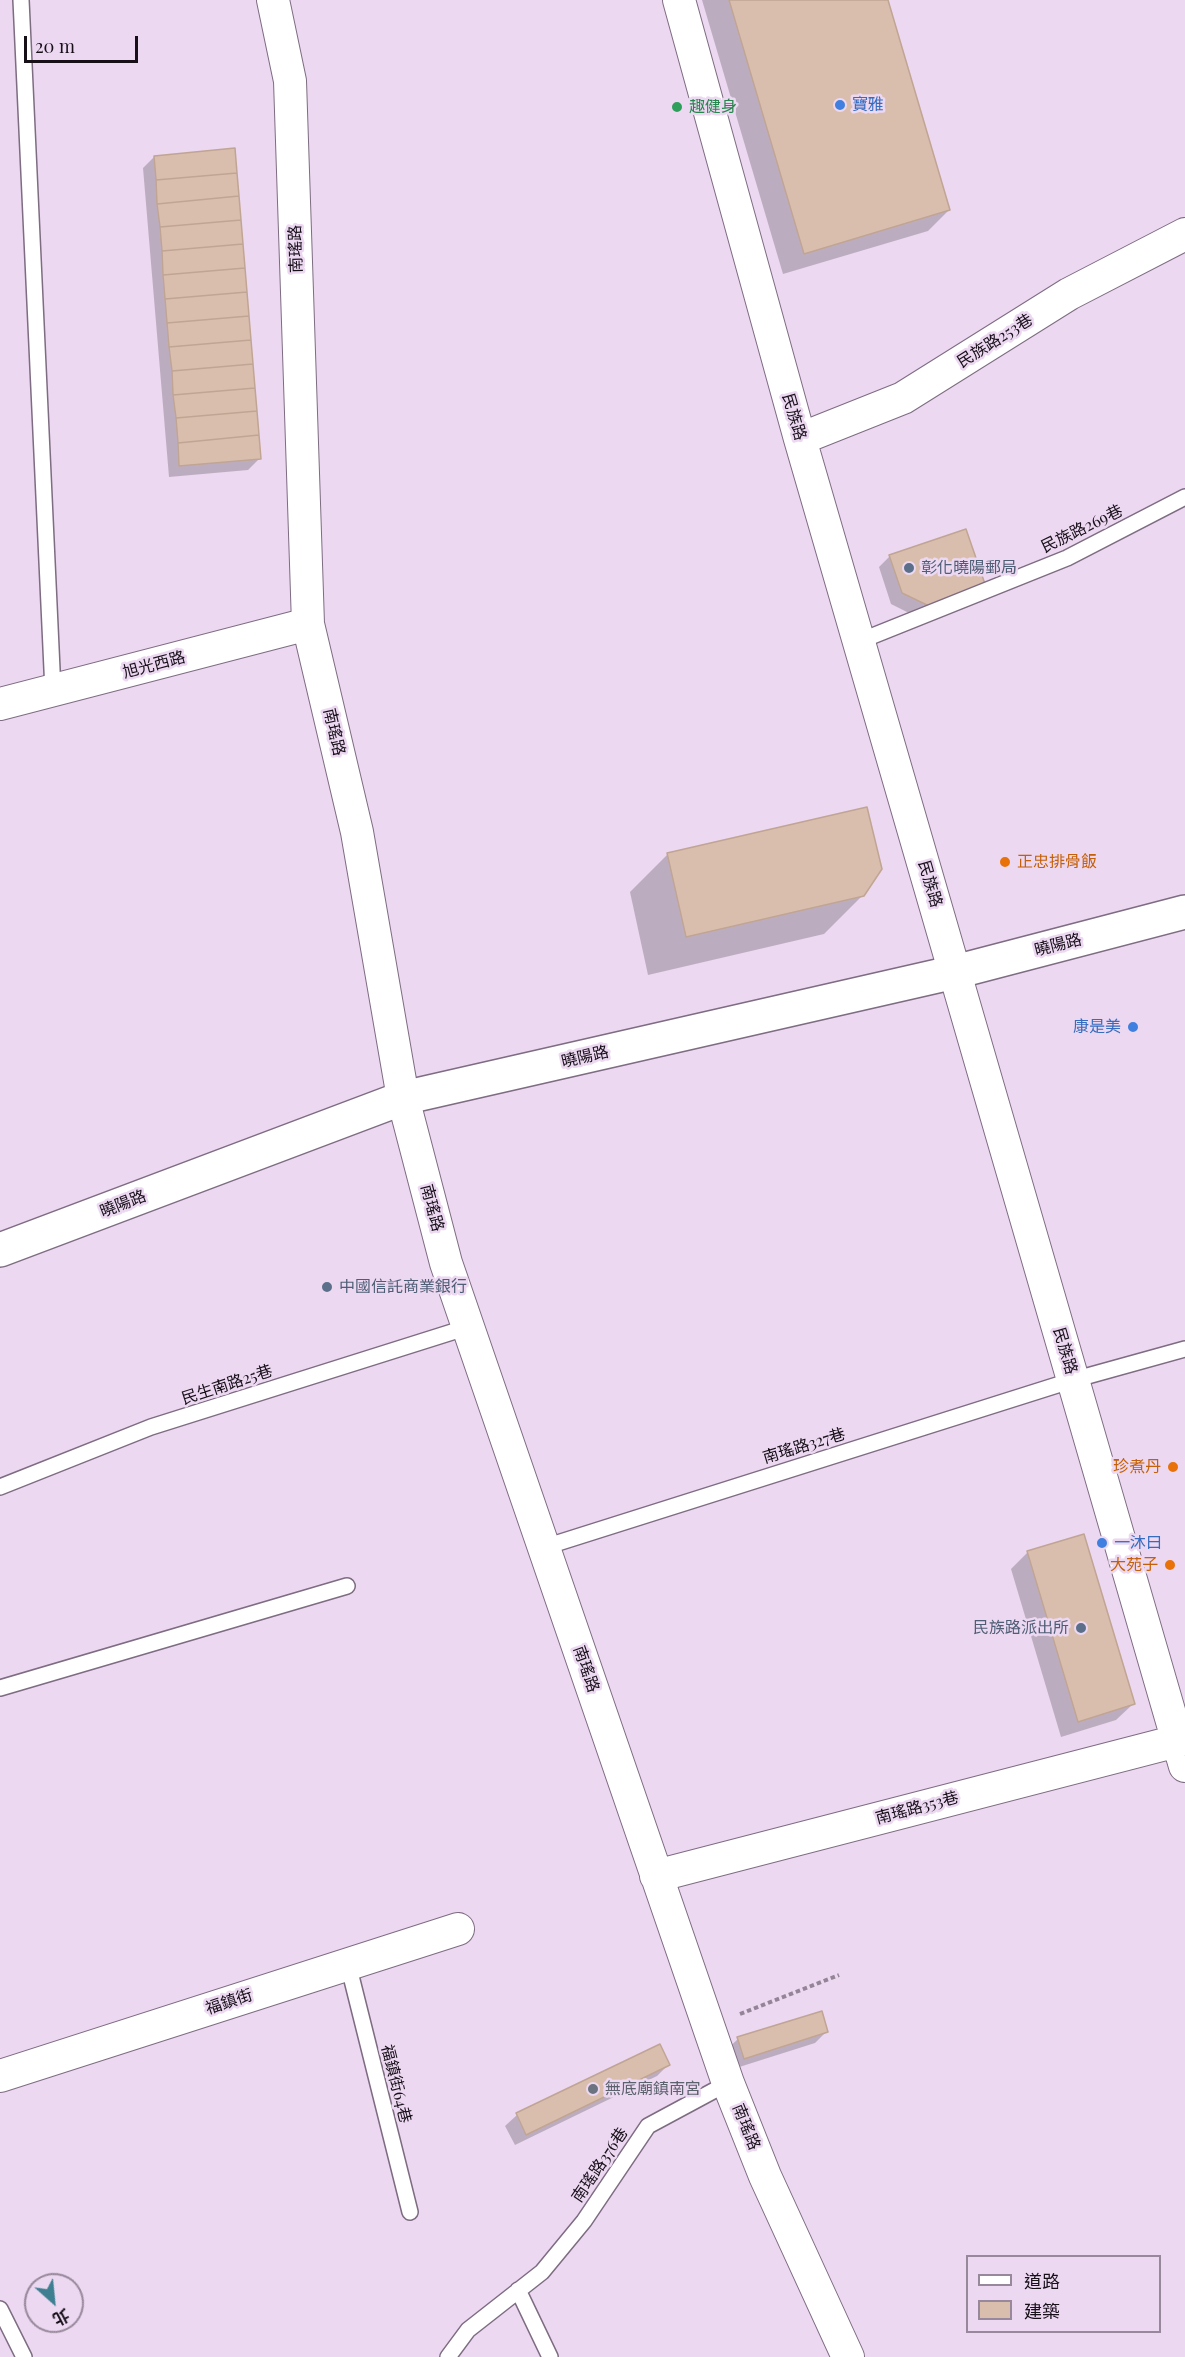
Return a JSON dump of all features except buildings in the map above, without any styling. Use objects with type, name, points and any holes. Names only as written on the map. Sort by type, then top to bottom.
[{"type":"street","name":"南瑤路","points":[[273,0],[290,81],[308,624],[357,832],[403,1098],[446,1263],[728,2083],[765,2176],[848,2357]]},
{"type":"street","name":"民族路","points":[[679,0],[800,439],[1183,1749]]},
{"type":"street","name":"民族路253巷","points":[[800,439],[903,398],[1069,294],[1185,234]]},
{"type":"street","name":"旭光西路","points":[[0,705],[308,624]]},
{"type":"street","name":"曉陽路","points":[[0,1250],[403,1098],[955,972],[1185,912]]},
{"type":"street","name":"南瑤路353巷","points":[[656,1876],[1183,1749]]},
{"type":"street","name":"福鎮街","points":[[0,2076],[458,1929]]},
{"type":"lane","points":[[21,0],[53,691]]},
{"type":"lane","name":"民族路269巷","points":[[860,641],[1067,558],[1185,497]]},
{"type":"lane","name":"民生南路25巷","points":[[0,1488],[151,1428],[468,1327]]},
{"type":"lane","name":"南瑤路327巷","points":[[545,1547],[1074,1380],[1185,1349]]},
{"type":"lane","points":[[0,1688],[347,1586]]},
{"type":"lane","name":"福鎮街64巷","points":[[348,1964],[410,2212]]},
{"type":"lane","name":"南瑤路376巷","points":[[448,2357],[468,2330],[542,2272],[584,2221],[648,2126],[728,2083]]},
{"type":"lane","points":[[518,2290],[550,2357]]},
{"type":"lane","points":[[0,2309],[24,2357]]},
{"type":"path","points":[[709,2027],[839,1975]]},
{"type":"place","name":"寶雅","points":[[840,105]]},
{"type":"place","name":"趣健身","points":[[677,107]]},
{"type":"place","name":"彰化曉陽郵局","points":[[909,568]]},
{"type":"place","name":"正忠排骨飯","points":[[1005,862]]},
{"type":"place","name":"康是美","points":[[1133,1027]]},
{"type":"place","name":"中國信託商業銀行","points":[[327,1287]]},
{"type":"place","name":"珍煮丹","points":[[1173,1467]]},
{"type":"place","name":"一沐曰","points":[[1102,1543]]},
{"type":"place","name":"大苑子","points":[[1170,1565]]},
{"type":"place","name":"民族路派出所","points":[[1081,1628]]},
{"type":"place","name":"無底廟鎮南宮","points":[[593,2089]]}]
